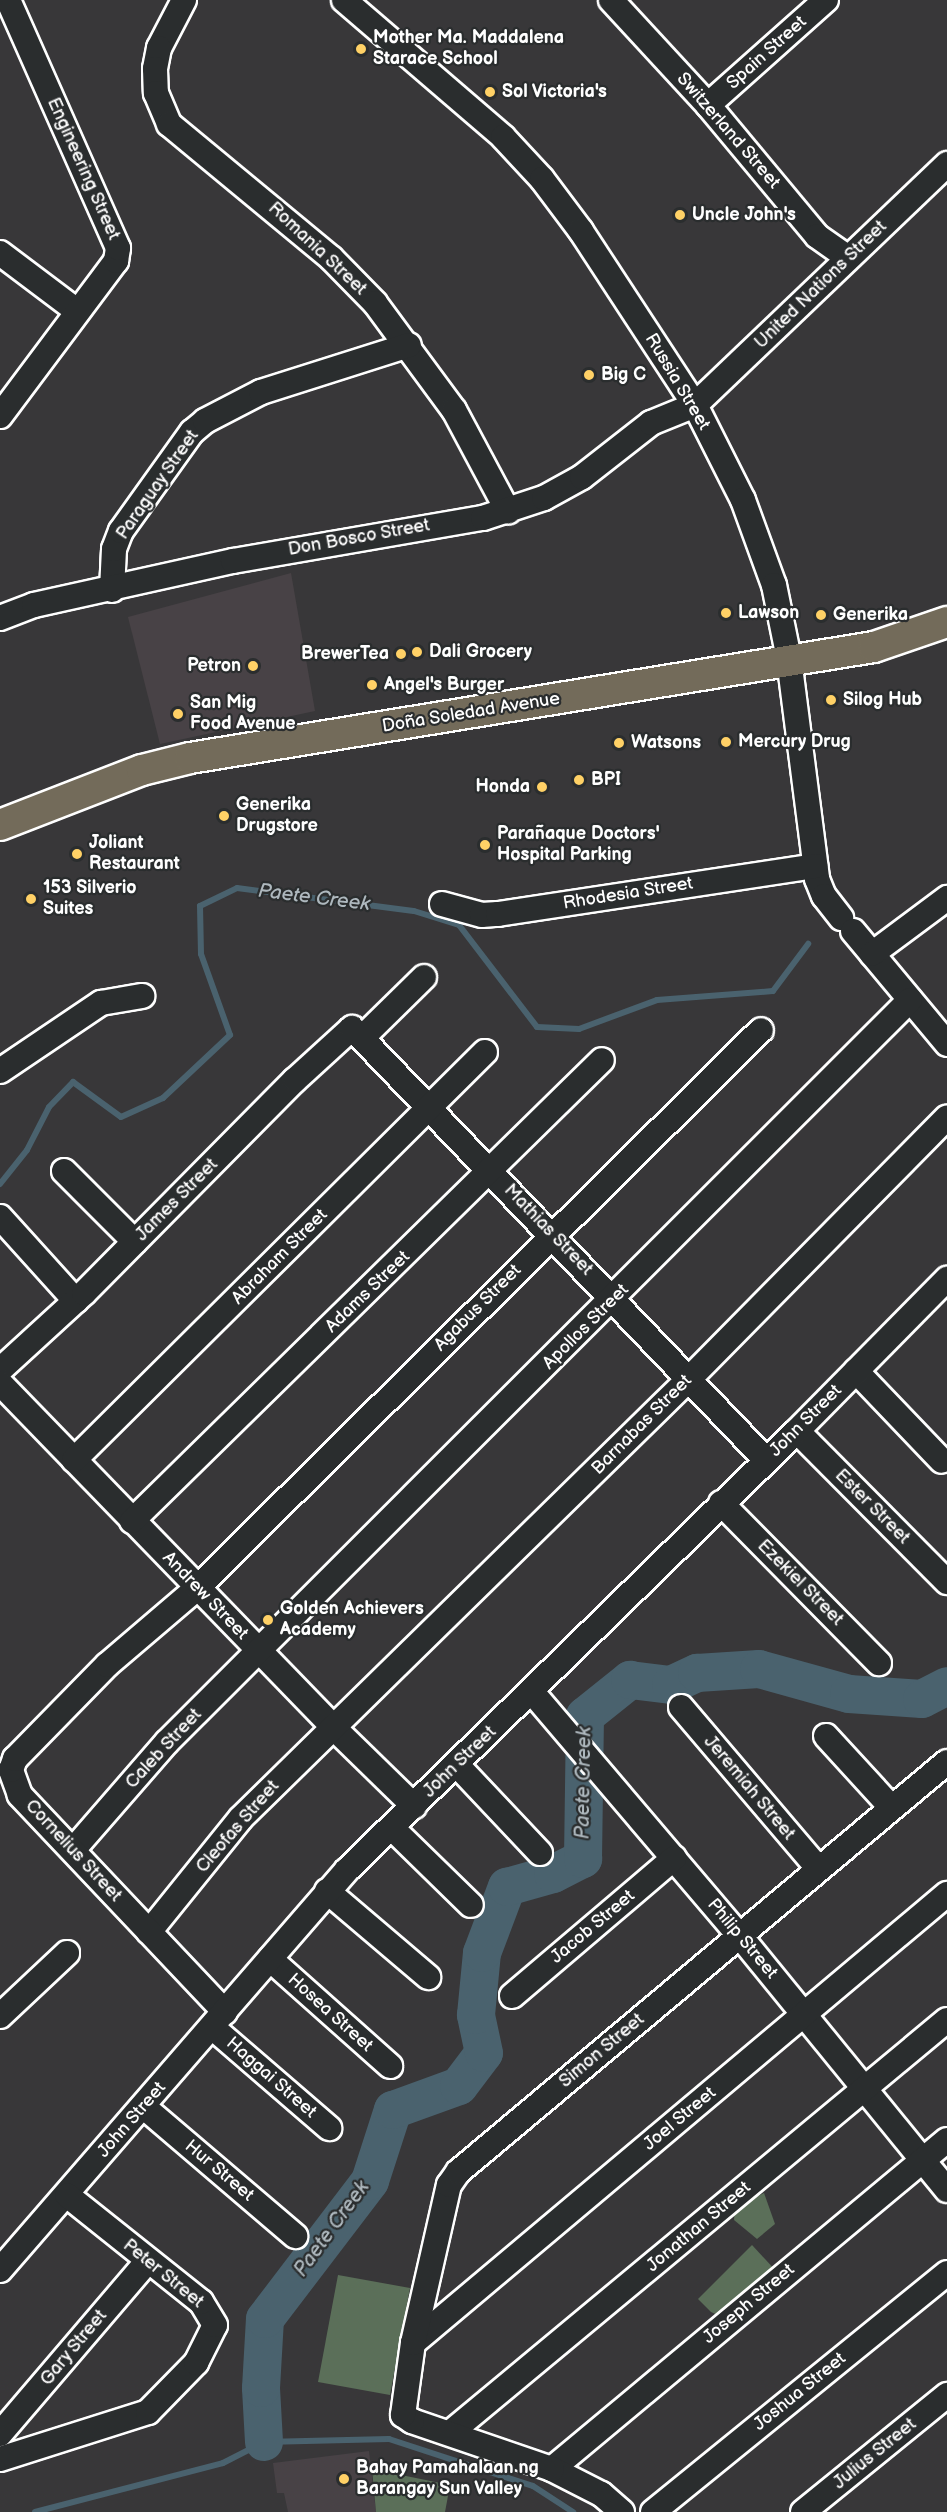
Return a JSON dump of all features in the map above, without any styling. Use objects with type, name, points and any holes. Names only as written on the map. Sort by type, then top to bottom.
[{"type":"main road","name":"Doña Soledad Avenue","points":[[0,825],[142,770],[190,758],[874,647],[947,622]]},
{"type":"street","name":"Engineering Street","points":[[0,416],[116,261],[118,248],[8,0]]},
{"type":"street","name":"Romania Street","points":[[184,0],[159,48],[155,69],[156,93],[169,124],[331,258],[409,345],[454,410],[508,511]]},
{"type":"street","name":"Russia Street","points":[[344,0],[495,130],[542,179],[581,231],[694,405],[761,542],[789,659],[814,866],[824,896],[910,1000],[943,1030]]},
{"type":"street","name":"Switzerland Street","points":[[611,0],[708,105],[817,236],[848,258]]},
{"type":"street","name":"Spain Street","points":[[708,105],[826,0]]},
{"type":"street","name":"United Nations Street","points":[[694,405],[947,164]]},
{"type":"street","points":[[0,253],[77,311]]},
{"type":"street","name":"Paraguay Street","points":[[112,590],[114,549],[121,531],[192,432],[205,421],[261,392],[409,345]]},
{"type":"street","name":"Don Bosco Street","points":[[0,618],[34,605],[112,590],[233,561],[508,511],[544,498],[582,477],[651,423],[694,405]]},
{"type":"street","name":"Rhodesia Street","points":[[442,904],[482,915],[498,914],[814,866]]},
{"type":"street","points":[[872,954],[947,898]]},
{"type":"street","name":"James Street","points":[[0,1371],[76,1301],[295,1080],[424,977]]},
{"type":"street","points":[[0,1071],[102,1003],[142,996]]},
{"type":"street","name":"Apollos Street","points":[[260,1653],[910,1000]]},
{"type":"street","name":"Agabus Street","points":[[197,1588],[761,1030]]},
{"type":"street","name":"Mathias Street","points":[[358,1032],[426,1109],[492,1171],[766,1460]]},
{"type":"street","name":"Abraham Street","points":[[74,1460],[485,1052]]},
{"type":"street","name":"Adams Street","points":[[132,1521],[492,1171],[602,1060]]},
{"type":"street","name":"Barnabas Street","points":[[334,1728],[690,1378],[947,1117]]},
{"type":"street","points":[[64,1171],[135,1242]]},
{"type":"street","points":[[0,1217],[76,1301]]},
{"type":"street","name":"John Street","points":[[0,2270],[144,2107],[327,1891],[797,1431],[947,1280]]},
{"type":"street","points":[[856,1371],[942,1461]]},
{"type":"street","name":"Andrew Street","points":[[0,1383],[260,1653],[414,1806]]},
{"type":"street","name":"Ester Street","points":[[797,1431],[947,1582]]},
{"type":"street","name":"Ezekiel Street","points":[[721,1503],[879,1663]]},
{"type":"street","name":"Cornelius Street","points":[[197,1588],[107,1665],[15,1759],[11,1770],[20,1795],[149,1932],[219,2020]]},
{"type":"street","name":"Caleb Street","points":[[73,1850],[167,1742],[260,1653]]},
{"type":"street","name":"Philip Street","points":[[532,1692],[739,1935],[947,2190]]},
{"type":"street","name":"Jeremiah Street","points":[[681,1707],[818,1868]]},
{"type":"street","name":"Cleofas Street","points":[[149,1932],[241,1818],[334,1728]]},
{"type":"street","points":[[826,1736],[891,1807]]},
{"type":"street","name":"Simon Street","points":[[450,2433],[411,2421],[402,2409],[413,2343],[444,2200],[458,2172],[947,1762]]},
{"type":"street","points":[[457,1765],[540,1853]]},
{"type":"street","points":[[392,1828],[471,1905]]},
{"type":"street","name":"Jacob Street","points":[[512,1996],[674,1858]]},
{"type":"street","points":[[327,1891],[428,1977]]},
{"type":"street","name":"Joel Street","points":[[413,2343],[947,1894]]},
{"type":"street","points":[[1,2013],[67,1953]]},
{"type":"street","name":"Hosea Street","points":[[270,1959],[390,2066]]},
{"type":"street","name":"Haggai Street","points":[[219,2020],[329,2128]]},
{"type":"street","name":"Jonathan Street","points":[[450,2433],[947,2020]]},
{"type":"street","name":"Hur Street","points":[[144,2107],[295,2236]]},
{"type":"street","name":"Joseph Street","points":[[552,2469],[947,2140]]},
{"type":"street","name":"Peter Street","points":[[0,2459],[135,2419],[162,2402],[196,2363],[211,2338],[215,2325],[201,2302],[67,2195]]},
{"type":"street","name":"Gary Street","points":[[0,2434],[148,2261]]},
{"type":"street","name":"Joshua Street","points":[[653,2512],[947,2273]]},
{"type":"street","name":"Julius Street","points":[[803,2512],[947,2396]]},
{"type":"street","points":[[450,2433],[552,2469],[601,2494],[622,2512]]},
{"type":"shaded area","points":[[291,573],[315,711],[160,744],[128,617]]},
{"type":"shaded area","points":[[369,2451],[376,2512],[288,2512],[284,2493],[277,2493],[273,2463]]},
{"type":"green space","points":[[764,2193],[775,2224],[757,2239],[734,2220],[735,2208]]},
{"type":"green space","points":[[752,2245],[777,2272],[722,2317],[711,2312],[698,2299]]},
{"type":"green space","points":[[338,2275],[410,2288],[390,2395],[318,2382]]},
{"type":"green space","points":[[372,2469],[450,2485],[445,2512],[376,2512]]},
{"type":"waterway","name":"Paete Creek","points":[[0,1184],[27,1150],[49,1107],[73,1082],[121,1117],[163,1098],[230,1035],[201,954],[200,906],[237,888],[414,911],[459,925],[537,1027],[579,1029],[657,1000],[773,991],[808,944]]},
{"type":"waterway","name":"Paete Creek","points":[[264,2442],[261,2388],[265,2319],[370,2181],[393,2110],[459,2086],[484,2053],[476,2015],[482,1953],[507,1887],[553,1874],[583,1859],[585,1716],[630,1680],[671,1685],[697,1673],[759,1669],[849,1694],[922,1699],[947,1686]]},
{"type":"waterway","name":"Paete Creek","points":[[35,2512],[223,2463],[264,2442],[389,2439],[533,2486],[573,2512]]},
{"type":"place","name":"Mother Ma. Maddalena Starace School","points":[[361,49]]},
{"type":"place","name":"Sol Victoria's","points":[[490,92]]},
{"type":"place","name":"Uncle John's","points":[[680,215]]},
{"type":"place","name":"Big C","points":[[589,375]]},
{"type":"place","name":"Lawson","points":[[726,613]]},
{"type":"place","name":"Generika","points":[[821,615]]},
{"type":"place","name":"Dali Grocery","points":[[417,652]]},
{"type":"place","name":"BrewerTea","points":[[401,654]]},
{"type":"place","name":"Petron","points":[[253,666]]},
{"type":"place","name":"Angel's Burger","points":[[372,685]]},
{"type":"place","name":"Silog Hub","points":[[831,700]]},
{"type":"place","name":"San Mig Food Avenue","points":[[178,714]]},
{"type":"place","name":"Mercury Drug","points":[[726,742]]},
{"type":"place","name":"Watsons","points":[[619,743]]},
{"type":"place","name":"BPI","points":[[579,780]]},
{"type":"place","name":"Honda","points":[[542,787]]},
{"type":"place","name":"Generika Drugstore","points":[[224,816]]},
{"type":"place","name":"Parañaque Doctors' Hospital Parking","points":[[485,845]]},
{"type":"place","name":"Joliant Restaurant","points":[[77,854]]},
{"type":"place","name":"153 Silverio Suites","points":[[31,899]]},
{"type":"place","name":"Golden Achievers Academy","points":[[268,1620]]},
{"type":"place","name":"Bahay Pamahalaan ng Barangay Sun Valley","points":[[344,2479]]}]
